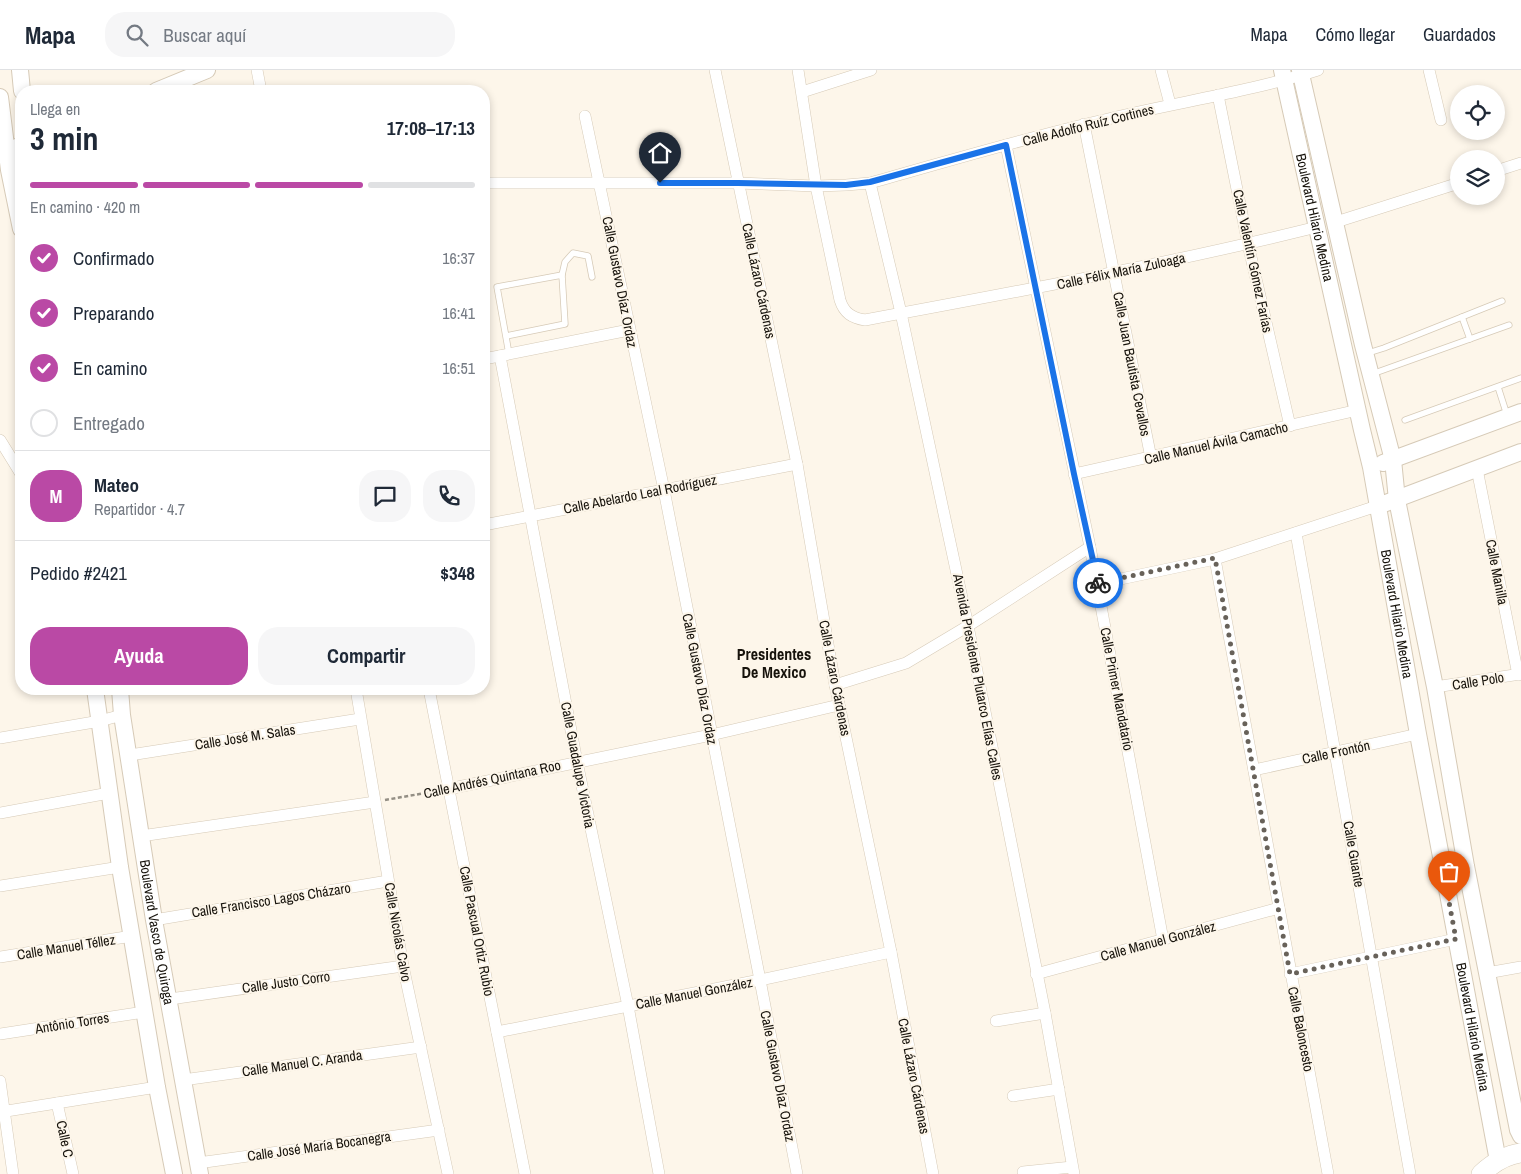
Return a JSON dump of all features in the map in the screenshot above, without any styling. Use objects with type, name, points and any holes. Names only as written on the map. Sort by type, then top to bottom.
[{"type":"main road","points":[[20,70],[21,85]]},
{"type":"main road","points":[[171,85],[208,70]]},
{"type":"main road","name":"Boulevard Hilario Medina","points":[[1301,73],[1370,374],[1393,460],[1397,500],[1435,687],[1466,866],[1520,1133]]},
{"type":"main road","name":"Boulevard Hilario Medina","points":[[1284,75],[1371,467],[1418,734],[1498,1161]]},
{"type":"main road","points":[[0,97],[15,193]]},
{"type":"main road","points":[[0,199],[15,205]]},
{"type":"main road","points":[[1371,467],[1514,414]]},
{"type":"main road","points":[[1377,506],[1521,452]]},
{"type":"main road","name":"Boulevard Vasco de Quiroga","points":[[96,695],[120,867],[157,1087],[174,1174]]},
{"type":"main road","name":"Boulevard Vasco de Quiroga","points":[[120,695],[154,920],[199,1168]]},
{"type":"main road","points":[[1481,1174],[1498,1161],[1513,1154],[1521,1153]]},
{"type":"street","points":[[257,70],[261,85]]},
{"type":"street","name":"Calle Lázaro Cárdenas","points":[[715,70],[796,464],[835,685],[891,952],[933,1174]]},
{"type":"street","points":[[798,70],[816,186]]},
{"type":"street","points":[[802,92],[871,70]]},
{"type":"street","points":[[1161,70],[1170,104]]},
{"type":"street","name":"Calle Adolfo Ruíz Cortines","points":[[490,183],[738,183],[816,186],[870,182],[1084,124],[1218,95],[1284,75],[1318,70]]},
{"type":"street","points":[[1429,70],[1441,120]]},
{"type":"street","name":"Calle Valentín Gómez Farías","points":[[1218,95],[1248,244],[1290,426]]},
{"type":"street","name":"Calle Gustavo Díaz Ordaz","points":[[585,116],[601,184],[629,330],[664,490],[797,1174]]},
{"type":"street","name":"Calle Juan Bautista Cevallos","points":[[1084,124],[1151,458]]},
{"type":"street","name":"Calle Primer Mandatario","points":[[1006,145],[1090,547],[1163,940]]},
{"type":"street","points":[[1505,167],[1521,163]]},
{"type":"street","name":"Avenida Presidente Plutarco Elías Calles","points":[[870,182],[901,313],[968,626],[1045,1014],[1073,1170]]},
{"type":"street","name":"Calle Félix María Zuloaga","points":[[816,186],[842,306],[852,317],[865,320],[1036,289],[1248,244],[1317,227]]},
{"type":"street","points":[[1336,222],[1450,186]]},
{"type":"street","points":[[490,358],[629,330]]},
{"type":"street","name":"Calle Guadalupe Victoria","points":[[504,355],[577,762],[628,1006],[659,1174]]},
{"type":"street","name":"Calle Manuel Ávila Camacho","points":[[1074,474],[1358,410]]},
{"type":"street","points":[[0,440],[15,464]]},
{"type":"street","name":"Calle Abelardo Leal Rodríguez","points":[[490,524],[796,464]]},
{"type":"street","name":"Calle Manilla","points":[[1477,469],[1519,674]]},
{"type":"street","points":[[1097,584],[1215,558],[1377,506]]},
{"type":"street","name":"Calle Guante","points":[[1296,533],[1410,1174]]},
{"type":"street","points":[[835,685],[906,663],[968,626],[1090,547]]},
{"type":"street","name":"Calle Baloncesto","points":[[1215,558],[1328,1174]]},
{"type":"street","name":"Calle Polo","points":[[1435,687],[1519,674]]},
{"type":"street","name":"Calle Nicolás Calvo","points":[[357,695],[403,966],[448,1174]]},
{"type":"street","name":"Calle Pascual Ortiz Rubio","points":[[430,695],[524,1174]]},
{"type":"street","name":"Calle Andrés Quintana Roo","points":[[448,789],[711,735],[839,705]]},
{"type":"street","points":[[1,734],[100,721],[122,715]]},
{"type":"street","name":"Calle José M. Salas","points":[[130,755],[360,719]]},
{"type":"street","name":"Calle Frontón","points":[[1254,770],[1418,734]]},
{"type":"street","points":[[0,813],[109,793]]},
{"type":"street","points":[[141,836],[375,802]]},
{"type":"street","points":[[0,886],[120,867]]},
{"type":"street","name":"Calle Francisco Lagos Cházaro","points":[[154,920],[388,881]]},
{"type":"street","name":"Calle Manuel González","points":[[1036,974],[1279,908]]},
{"type":"street","name":"Calle Manuel Téllez","points":[[0,958],[132,936]]},
{"type":"street","points":[[1290,974],[1456,939]]},
{"type":"street","name":"Calle Manuel González","points":[[497,1032],[891,952]]},
{"type":"street","name":"Calle Justo Corro","points":[[170,1000],[403,966]]},
{"type":"street","points":[[1487,973],[1521,967]]},
{"type":"street","name":"Antônio Torres","points":[[0,1034],[144,1012]]},
{"type":"street","points":[[996,1021],[1045,1014]]},
{"type":"street","name":"Calle Manuel C. Aranda","points":[[182,1080],[420,1047]]},
{"type":"street","points":[[0,1081],[2,1112],[13,1174]]},
{"type":"street","points":[[2,1112],[157,1087]]},
{"type":"street","points":[[1013,1096],[1059,1089]]},
{"type":"street","name":"Calle C","points":[[57,1103],[73,1174]]},
{"type":"street","name":"Calle José María Bocanegra","points":[[199,1168],[439,1130]]},
{"type":"street","points":[[1023,1172],[1073,1170]]},
{"type":"lane","points":[[506,336],[565,324],[562,275],[565,262],[573,252],[588,256],[592,277]]},
{"type":"lane","points":[[504,355],[506,336],[497,287],[562,275]]},
{"type":"lane","points":[[1366,353],[1384,348],[1502,301]]},
{"type":"lane","points":[[1462,317],[1470,339]]},
{"type":"lane","points":[[1370,374],[1509,325]]},
{"type":"lane","points":[[1405,420],[1521,378]]},
{"type":"lane","points":[[1498,387],[1514,414]]},
{"type":"path","name":"Calle Andrés Quintana Roo","points":[[375,802],[448,789]]},
{"type":"way so far","points":[[1098,583],[1215,558],[1290,974],[1456,939],[1449,902]]},
{"type":"district","name":"Presidentes De Mexico","points":[[774,663]]},
{"type":"route","points":[[660,183],[846,185],[870,182],[1006,145],[1098,583]]}]
